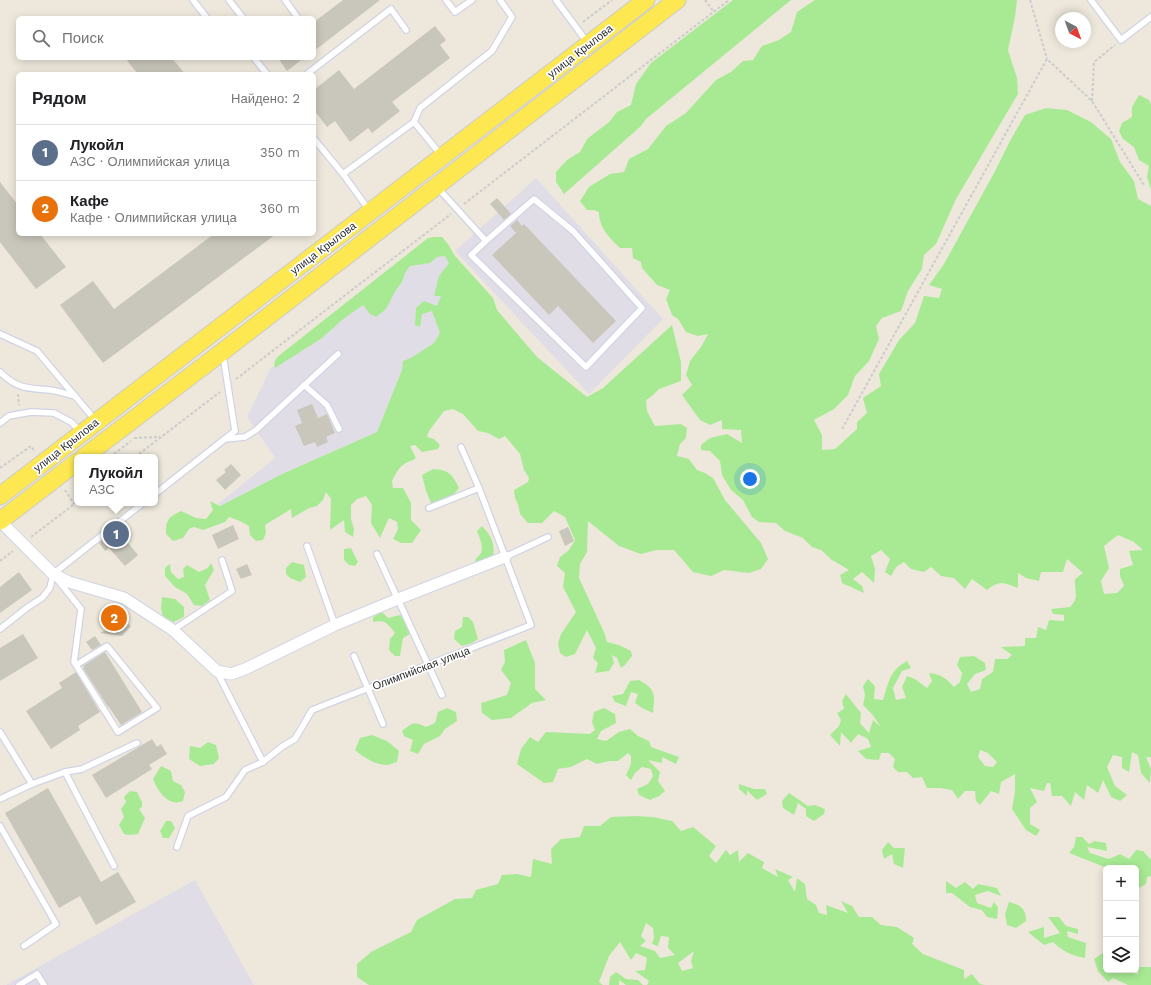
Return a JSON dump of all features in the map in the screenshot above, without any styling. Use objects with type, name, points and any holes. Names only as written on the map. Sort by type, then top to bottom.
[{"type":"main road","name":"улица Крылова","points":[[0,496],[81,432],[646,0]]},
{"type":"main road","name":"улица Крылова","points":[[88,454],[678,0]]},
{"type":"main road","points":[[424,171],[437,186]]},
{"type":"main road","name":"улица Крылова","points":[[0,521],[74,464]]},
{"type":"street","points":[[0,521],[53,574],[69,582],[124,598],[173,630],[217,671],[231,674],[245,669],[335,625],[505,557]]},
{"type":"lane","points":[[193,0],[205,16]]},
{"type":"lane","points":[[229,0],[241,16]]},
{"type":"lane","points":[[284,0],[296,16]]},
{"type":"lane","points":[[446,0],[455,12],[472,0]]},
{"type":"lane","points":[[343,174],[414,122],[420,108],[492,51],[512,16],[500,0]]},
{"type":"lane","points":[[1091,0],[1121,40],[1151,17]]},
{"type":"lane","points":[[558,1],[588,44]]},
{"type":"lane","points":[[310,72],[390,9],[406,30]]},
{"type":"lane","points":[[256,60],[265,72]]},
{"type":"lane","points":[[414,122],[442,157]]},
{"type":"lane","points":[[316,141],[343,174],[370,212]]},
{"type":"lane","points":[[437,186],[486,241]]},
{"type":"lane","points":[[534,199],[573,231],[642,308],[586,367],[472,256],[486,241],[534,199]]},
{"type":"lane","points":[[0,334],[37,351],[97,421]]},
{"type":"lane","points":[[158,492],[234,431],[222,352]]},
{"type":"lane","points":[[224,439],[245,437],[256,430],[338,354]]},
{"type":"lane","points":[[0,372],[7,379],[27,388],[52,390],[75,396]]},
{"type":"lane","points":[[304,385],[327,405],[339,429]]},
{"type":"lane","points":[[0,423],[9,416],[31,412],[54,413],[71,422],[81,432]]},
{"type":"lane","name":"Олимпийская улица","points":[[177,847],[188,816],[226,797],[244,770],[263,762],[283,746],[296,739],[312,710],[531,625],[479,488],[461,447]]},
{"type":"lane","points":[[429,508],[479,488]]},
{"type":"lane","points":[[0,629],[42,598],[50,588],[53,574],[139,506]]},
{"type":"lane","points":[[505,557],[548,537]]},
{"type":"lane","points":[[306,546],[335,625]]},
{"type":"lane","points":[[377,554],[442,695]]},
{"type":"lane","points":[[173,630],[232,591],[222,560]]},
{"type":"lane","points":[[53,574],[81,609],[74,662],[118,732],[156,708],[107,646],[76,665]]},
{"type":"lane","points":[[354,656],[382,724]]},
{"type":"lane","points":[[217,671],[263,762]]},
{"type":"lane","points":[[0,732],[32,784]]},
{"type":"lane","points":[[0,799],[32,784],[65,772],[82,769],[137,744]]},
{"type":"lane","points":[[65,772],[114,866]]},
{"type":"lane","points":[[0,826],[56,924],[24,946]]},
{"type":"lane","points":[[19,985],[37,974],[44,985]]},
{"type":"path","points":[[576,28],[612,0]]},
{"type":"path","points":[[705,0],[714,12]]},
{"type":"path","points":[[139,454],[729,0]]},
{"type":"path","points":[[1030,0],[1047,59],[1092,101],[1144,185]]},
{"type":"path","points":[[1092,101],[1094,62],[1121,40]]},
{"type":"path","points":[[842,429],[1047,59]]},
{"type":"path","points":[[16,384],[20,414]]},
{"type":"path","points":[[114,454],[136,438],[161,437]]},
{"type":"path","points":[[0,468],[31,446]]},
{"type":"path","points":[[0,561],[74,504]]},
{"type":"shaded area","points":[[536,178],[663,319],[589,394],[455,251]]},
{"type":"shaded area","points":[[425,242],[449,254],[495,309],[402,370],[377,432],[282,474],[220,506],[219,503],[275,458],[247,417],[270,369]]},
{"type":"shaded area","points":[[195,880],[254,985],[6,985]]},
{"type":"green space","points":[[733,0],[791,0],[646,119],[641,126],[564,194],[556,182],[556,172],[567,160],[580,152],[587,139],[609,122],[617,112],[631,105],[636,84],[651,63]]},
{"type":"green space","points":[[815,0],[1017,0],[1008,50],[1017,78],[1018,94],[956,199],[936,244],[924,255],[922,269],[908,291],[901,311],[882,318],[876,326],[879,339],[869,361],[855,376],[848,395],[834,409],[814,420],[822,435],[822,450],[835,449],[857,429],[857,422],[867,413],[863,398],[881,386],[879,374],[899,340],[915,323],[924,296],[939,298],[942,289],[929,285],[944,264],[1025,115],[1046,108],[1067,110],[1091,122],[1111,139],[1120,162],[1134,181],[1138,199],[1151,206],[1151,757],[1146,757],[1151,769],[1150,783],[1141,773],[1138,755],[1132,752],[1129,772],[1122,768],[1122,757],[1113,755],[1107,767],[1115,786],[1127,795],[1120,801],[1111,797],[1103,780],[1098,793],[1087,785],[1084,800],[1075,792],[1071,806],[1062,796],[1052,796],[1050,783],[1047,783],[1044,791],[1030,788],[1037,802],[1030,808],[1030,824],[1040,830],[1036,836],[1026,830],[1012,809],[1015,791],[1015,774],[1001,782],[999,794],[991,791],[980,805],[976,801],[975,791],[965,791],[958,799],[952,790],[927,788],[922,777],[913,778],[907,772],[898,772],[893,767],[895,759],[889,753],[881,753],[879,760],[866,759],[858,751],[871,747],[868,739],[858,734],[851,743],[841,732],[840,746],[830,735],[839,726],[841,720],[837,713],[844,709],[842,701],[846,694],[861,713],[860,723],[869,733],[873,720],[881,727],[872,714],[863,705],[865,695],[863,686],[868,679],[875,686],[874,699],[883,700],[888,682],[893,673],[907,661],[911,668],[902,671],[893,688],[896,700],[906,698],[902,687],[907,676],[915,679],[927,688],[932,681],[929,673],[937,674],[943,677],[954,687],[960,682],[962,673],[957,665],[960,657],[974,656],[985,663],[986,670],[975,674],[967,684],[971,692],[980,689],[982,679],[993,672],[995,659],[1007,659],[1012,655],[1001,647],[1025,646],[1025,638],[1036,638],[1038,627],[1046,630],[1049,620],[1064,621],[1064,615],[1053,614],[1051,609],[1070,607],[1076,597],[1075,579],[1083,573],[1067,559],[1063,572],[1041,572],[1039,581],[1026,578],[1018,573],[1018,588],[1002,583],[987,590],[972,579],[965,589],[954,578],[941,576],[931,567],[924,572],[911,569],[904,562],[896,567],[891,576],[885,572],[890,559],[881,550],[871,556],[875,569],[874,583],[862,572],[853,579],[862,586],[864,593],[842,583],[840,575],[849,570],[832,560],[821,550],[812,547],[803,538],[785,531],[776,523],[759,522],[752,517],[743,500],[731,490],[722,475],[720,461],[710,451],[701,450],[701,445],[710,438],[727,434],[742,443],[741,430],[722,429],[722,420],[710,425],[700,420],[682,395],[692,385],[686,375],[690,361],[701,347],[708,334],[698,336],[686,332],[678,319],[672,315],[666,299],[670,290],[657,285],[642,268],[641,262],[633,258],[632,248],[620,248],[609,236],[603,228],[599,218],[599,212],[587,210],[580,201],[589,187],[610,174],[624,172],[629,159],[648,149],[666,126],[686,113],[716,80],[731,72],[743,61],[753,60],[762,46],[779,40],[791,32],[797,12]],"holes":[[[1118,535],[1134,542],[1143,550],[1129,551],[1133,565],[1120,569],[1120,576],[1124,586],[1117,593],[1104,594],[1101,581],[1109,568],[1104,546]],[[980,750],[988,753],[997,762],[993,767],[985,766],[978,757]]]},
{"type":"green space","points":[[1139,95],[1149,100],[1151,105],[1151,190],[1147,177],[1149,166],[1139,160],[1134,147],[1123,139],[1119,131],[1122,123],[1132,117],[1132,107]]},
{"type":"green space","points":[[442,237],[455,256],[493,298],[497,310],[537,357],[587,397],[603,388],[672,325],[681,362],[681,381],[659,389],[646,400],[647,411],[655,426],[681,424],[687,428],[686,438],[680,444],[677,456],[689,459],[697,470],[713,478],[725,500],[761,543],[768,559],[761,569],[749,573],[724,570],[711,576],[693,572],[674,550],[657,550],[641,554],[619,546],[588,521],[587,552],[580,564],[579,578],[604,632],[607,642],[619,645],[631,651],[632,656],[621,668],[617,658],[612,655],[614,663],[609,671],[595,673],[598,663],[593,658],[596,648],[587,630],[575,654],[566,657],[560,653],[558,643],[561,634],[576,612],[563,587],[565,573],[557,566],[560,557],[569,550],[575,540],[565,517],[554,511],[542,523],[528,523],[520,514],[514,490],[528,482],[529,478],[524,470],[520,454],[505,436],[499,439],[488,433],[478,431],[463,414],[453,409],[444,411],[429,431],[427,437],[434,439],[440,445],[438,449],[422,452],[415,445],[410,446],[416,458],[401,466],[392,481],[393,488],[403,488],[411,503],[411,520],[421,530],[412,543],[401,543],[393,539],[398,529],[397,522],[389,518],[380,538],[371,523],[372,505],[366,496],[357,499],[351,505],[351,519],[354,529],[353,537],[345,532],[344,520],[330,530],[331,499],[326,492],[323,500],[317,506],[309,508],[292,518],[291,509],[265,525],[266,533],[263,540],[256,541],[250,535],[249,526],[229,517],[225,522],[203,530],[194,527],[189,529],[183,538],[173,541],[166,534],[167,522],[173,515],[181,511],[196,518],[206,519],[213,510],[210,501],[220,506],[282,474],[377,432],[402,370],[403,361],[411,358],[434,343],[440,333],[432,311],[422,314],[420,327],[415,325],[416,308],[424,301],[437,306],[441,296],[434,296],[439,276],[449,263],[445,256],[437,257],[430,263],[410,266],[386,309],[376,317],[370,314],[363,305],[342,320],[322,338],[275,368],[275,362],[281,354],[428,238]]},
{"type":"green space","points":[[433,469],[443,470],[452,476],[459,488],[453,495],[431,503],[422,475]]},
{"type":"green space","points":[[482,526],[489,534],[492,541],[494,554],[493,559],[479,565],[475,561],[481,553],[482,547],[477,531]]},
{"type":"green space","points":[[351,548],[358,562],[355,566],[349,565],[344,560],[344,549]]},
{"type":"green space","points":[[292,562],[304,565],[306,577],[300,582],[290,578],[286,574],[286,568]]},
{"type":"green space","points":[[211,563],[214,570],[205,585],[210,600],[202,606],[194,605],[187,594],[175,587],[165,576],[165,568],[170,564],[171,572],[178,579],[184,577],[183,569],[187,565],[199,572],[208,568]]},
{"type":"green space","points":[[162,597],[175,599],[184,607],[184,617],[174,622],[163,617],[161,608]]},
{"type":"green space","points":[[382,612],[388,618],[400,615],[407,624],[410,634],[403,638],[400,656],[395,656],[389,650],[390,639],[395,633],[384,622],[373,622],[373,617]]},
{"type":"green space","points":[[463,617],[468,617],[473,622],[478,639],[472,643],[462,646],[454,639],[455,631],[462,627]]},
{"type":"green space","points":[[526,640],[535,663],[535,689],[546,700],[532,703],[511,718],[492,720],[482,713],[481,703],[507,695],[511,683],[501,670],[505,662],[504,650]]},
{"type":"green space","points":[[639,680],[649,686],[653,693],[653,713],[635,703],[638,694],[631,692],[626,706],[615,702],[612,696],[623,694],[630,681]]},
{"type":"green space","points":[[447,708],[456,712],[457,721],[445,729],[440,736],[424,744],[418,754],[410,751],[413,740],[404,736],[402,731],[413,724],[419,724],[426,727],[435,723],[438,712]]},
{"type":"green space","points":[[604,708],[615,714],[616,723],[601,731],[597,739],[606,741],[619,732],[630,729],[638,736],[649,741],[651,747],[679,757],[676,764],[662,757],[662,763],[648,760],[660,772],[658,781],[665,791],[659,796],[650,800],[639,795],[637,789],[648,784],[653,776],[651,769],[642,767],[635,773],[631,780],[626,775],[631,764],[631,756],[628,753],[618,761],[609,761],[597,764],[587,759],[571,767],[558,769],[553,782],[544,783],[517,764],[521,749],[530,737],[538,742],[546,732],[590,734],[595,730],[592,722],[594,712]]},
{"type":"green space","points":[[372,735],[387,741],[399,751],[397,762],[386,765],[373,762],[355,750],[360,738]]},
{"type":"green space","points":[[208,742],[216,745],[219,758],[214,764],[200,766],[189,759],[190,746],[200,748]]},
{"type":"green space","points":[[161,766],[171,771],[173,781],[181,785],[185,792],[183,801],[170,801],[158,790],[153,779]]},
{"type":"green space","points":[[739,784],[754,789],[765,789],[767,794],[757,800],[747,790],[747,796],[739,789]]},
{"type":"green space","points":[[130,791],[137,792],[142,802],[142,807],[139,809],[145,818],[138,834],[130,835],[124,834],[119,825],[124,817],[121,809],[126,802],[124,797]]},
{"type":"green space","points":[[789,793],[808,806],[815,805],[825,809],[824,814],[814,821],[806,816],[806,809],[798,803],[794,815],[783,808],[782,801]]},
{"type":"green space","points":[[611,817],[653,817],[672,821],[681,831],[693,827],[716,846],[709,856],[716,863],[726,850],[730,855],[738,850],[739,862],[748,853],[764,862],[762,868],[778,877],[775,869],[793,877],[788,880],[795,892],[797,878],[805,884],[807,899],[816,905],[819,913],[827,915],[826,905],[848,913],[841,901],[852,906],[859,917],[872,917],[881,925],[897,927],[914,938],[912,944],[923,954],[964,970],[964,979],[972,974],[980,984],[985,985],[647,985],[649,981],[635,971],[645,970],[647,958],[636,953],[631,960],[620,942],[609,956],[599,982],[603,985],[369,985],[357,977],[357,964],[371,952],[411,932],[417,920],[455,899],[472,898],[476,890],[498,884],[502,875],[517,874],[531,877],[533,859],[552,864],[551,849],[561,839],[580,837],[584,826],[600,826]],"holes":[[[646,923],[653,928],[654,938],[652,944],[658,946],[661,936],[669,937],[668,948],[675,955],[660,958],[655,951],[640,946],[646,941],[641,936]],[[694,951],[691,961],[693,968],[682,971],[678,963]]]},
{"type":"green space","points":[[166,821],[171,821],[175,828],[169,838],[163,838],[160,831]]},
{"type":"green space","points":[[1076,837],[1082,837],[1089,844],[1095,841],[1106,843],[1107,851],[1087,847],[1090,853],[1109,859],[1120,854],[1129,859],[1136,850],[1143,851],[1150,859],[1151,858],[1151,876],[1147,877],[1146,884],[1139,888],[1139,865],[1103,865],[1103,866],[1069,853],[1074,847]]},
{"type":"green space","points":[[888,842],[894,848],[905,848],[903,868],[894,864],[892,854],[884,859],[882,850]]},
{"type":"green space","points":[[946,881],[956,888],[965,882],[973,889],[978,884],[997,888],[1001,896],[988,891],[975,895],[977,903],[991,908],[994,902],[998,907],[997,919],[987,917],[982,910],[970,907],[952,893],[946,893]]},
{"type":"green space","points":[[1009,902],[1022,908],[1025,913],[1026,921],[1016,928],[1007,925],[1005,914]]},
{"type":"green space","points":[[1048,917],[1059,917],[1066,926],[1078,929],[1078,934],[1067,931],[1068,937],[1086,943],[1085,958],[1068,953],[1053,942],[1044,945],[1028,932],[1044,927],[1044,938],[1060,933]]},
{"type":"green space","points":[[1103,953],[1103,973],[1138,974],[1139,967],[1151,967],[1151,985],[1128,985],[1113,978],[1108,982],[1098,971],[1094,959]]},
{"type":"green space","points":[[616,972],[626,979],[638,980],[643,985],[626,985],[619,980],[619,985],[609,985],[610,977]]},
{"type":"building","points":[[343,0],[380,0],[316,49],[316,20]]},
{"type":"building","points":[[435,26],[446,40],[440,45],[450,58],[392,102],[400,111],[372,133],[368,128],[350,142],[335,121],[327,127],[316,113],[316,88],[339,70],[354,89]]},
{"type":"building","points":[[127,60],[174,60],[183,72],[136,72]]},
{"type":"building","points":[[279,60],[301,60],[287,71]]},
{"type":"building","points":[[0,182],[16,202],[16,236],[42,236],[66,267],[36,289],[0,242]]},
{"type":"building","points":[[497,198],[511,214],[504,220],[490,204]]},
{"type":"building","points":[[517,220],[522,226],[524,224],[616,321],[593,343],[558,306],[549,315],[492,255],[516,233],[510,226]]},
{"type":"building","points":[[211,236],[273,236],[103,363],[60,305],[93,281],[114,309]]},
{"type":"building","points":[[312,404],[318,418],[327,414],[335,433],[326,437],[328,442],[317,447],[315,442],[304,446],[295,426],[302,423],[297,410]]},
{"type":"building","points":[[231,464],[241,475],[225,490],[216,480],[226,472],[224,470]]},
{"type":"building","points":[[124,524],[131,533],[124,538],[138,555],[125,566],[109,548],[105,551],[99,543]]},
{"type":"building","points":[[233,525],[239,539],[218,549],[212,535]]},
{"type":"building","points":[[568,527],[574,541],[565,546],[559,531]]},
{"type":"building","points":[[247,564],[252,575],[241,579],[236,569]]},
{"type":"building","points":[[19,572],[32,590],[0,613],[0,587]]},
{"type":"building","points":[[113,611],[131,626],[122,636],[100,633],[106,630],[101,625]]},
{"type":"building","points":[[23,634],[38,658],[0,681],[0,648]]},
{"type":"building","points":[[95,636],[101,645],[92,650],[86,642]]},
{"type":"building","points":[[105,652],[142,712],[121,725],[83,668],[83,666]]},
{"type":"building","points":[[76,672],[100,712],[78,726],[80,730],[51,749],[26,711],[62,688],[59,683]]},
{"type":"building","points":[[152,739],[157,747],[161,744],[167,754],[149,765],[152,769],[106,798],[92,775]]},
{"type":"building","points":[[48,788],[101,882],[118,872],[136,902],[96,925],[80,896],[59,908],[5,813]]},
{"type":"place","name":"Лукойл","points":[[116,534]]},
{"type":"place","name":"Кафе","points":[[114,618]]}]
